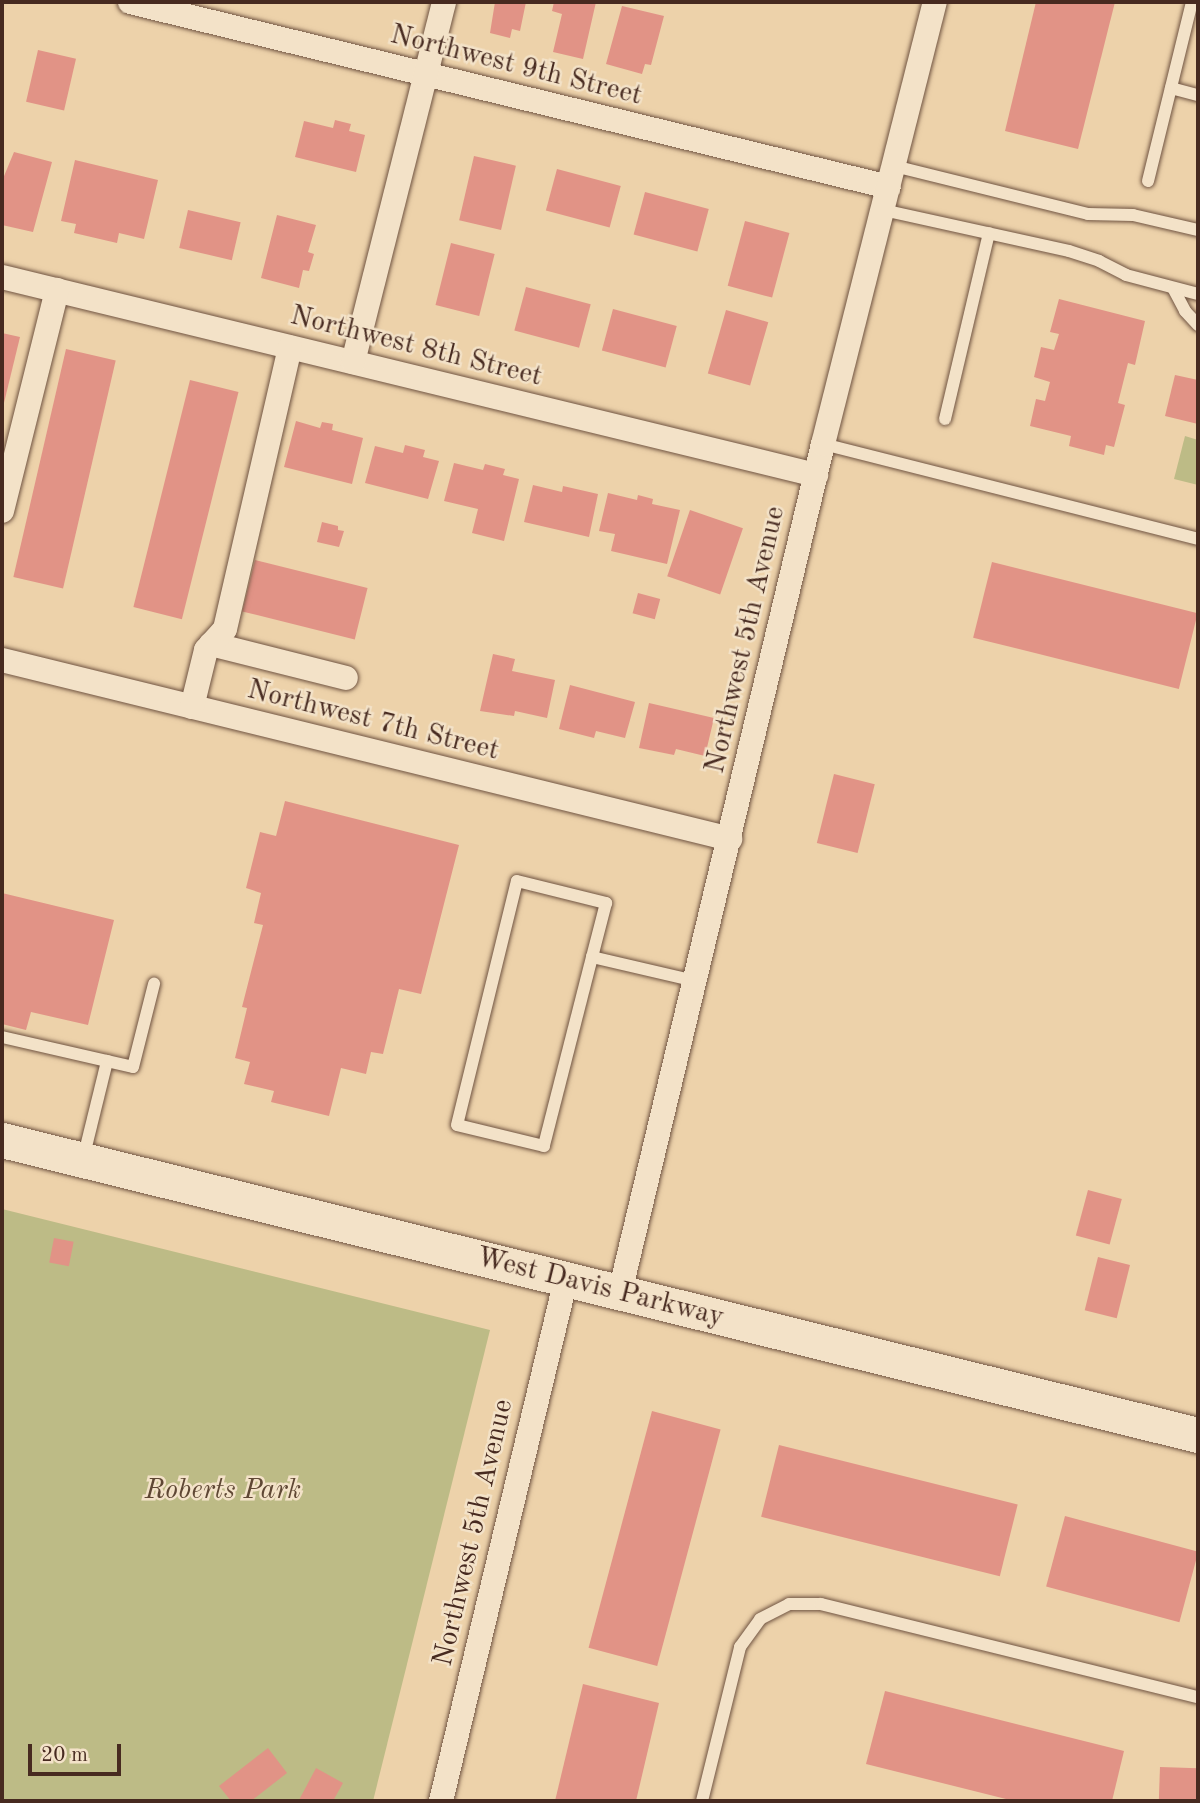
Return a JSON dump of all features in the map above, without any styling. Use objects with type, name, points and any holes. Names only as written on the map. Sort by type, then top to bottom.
[{"type":"street","name":"Northwest 9th Street","points":[[130,2],[888,187]]},
{"type":"street","points":[[354,362],[444,2]]},
{"type":"street","name":"Northwest 5th Avenue","points":[[620,1292],[823,444],[935,2]]},
{"type":"street","name":"Northwest 8th Street","points":[[2,277],[816,475]]},
{"type":"street","points":[[2,511],[57,290]]},
{"type":"street","points":[[192,707],[206,650],[225,629],[290,347]]},
{"type":"street","points":[[211,644],[346,678]]},
{"type":"street","name":"Northwest 7th Street","points":[[2,660],[730,839]]},
{"type":"street","name":"West Davis Parkway","points":[[2,1140],[1198,1435]]},
{"type":"street","name":"Northwest 5th Avenue","points":[[441,1801],[566,1279]]},
{"type":"lane","points":[[1147,181],[1192,2]]},
{"type":"lane","points":[[1171,88],[1198,95]]},
{"type":"lane","points":[[888,187],[1088,214],[1133,215],[1198,230]]},
{"type":"lane","points":[[888,187],[989,233],[1069,251],[1126,275],[1198,295]]},
{"type":"lane","points":[[945,419],[989,233]]},
{"type":"lane","points":[[1173,288],[1185,311],[1198,326]]},
{"type":"lane","points":[[823,444],[1198,539]]},
{"type":"lane","points":[[517,881],[606,903],[592,957],[544,1146],[457,1125],[517,881]]},
{"type":"lane","points":[[592,957],[695,981]]},
{"type":"lane","points":[[2,1037],[133,1067],[154,984]]},
{"type":"lane","points":[[83,1160],[107,1061]]},
{"type":"lane","points":[[702,1801],[740,1647],[760,1619],[789,1604],[821,1604],[1198,1698]]},
{"type":"green space","points":[[1185,436],[1198,440],[1198,485],[1174,479]]},
{"type":"green space","name":"Roberts Park","points":[[2,1209],[490,1330],[373,1801],[2,1801]]},
{"type":"building","points":[[495,2],[526,2],[520,31],[512,29],[510,38],[490,33]]},
{"type":"building","points":[[554,2],[596,2],[583,59],[553,52],[562,14],[552,11]]},
{"type":"building","points":[[1036,2],[1115,2],[1078,149],[1005,131]]},
{"type":"building","points":[[622,6],[664,16],[651,65],[645,64],[642,74],[606,64]]},
{"type":"building","points":[[38,50],[76,59],[64,110],[26,102]]},
{"type":"building","points":[[335,120],[351,124],[349,131],[365,135],[356,172],[295,157],[304,121],[333,128]]},
{"type":"building","points":[[14,152],[52,162],[33,232],[2,225],[2,181]]},
{"type":"building","points":[[474,156],[516,166],[501,230],[459,220]]},
{"type":"building","points":[[75,160],[158,180],[144,239],[119,233],[117,243],[74,233],[76,224],[61,221]]},
{"type":"building","points":[[557,169],[621,186],[610,228],[546,211]]},
{"type":"building","points":[[645,192],[709,209],[697,252],[634,235]]},
{"type":"building","points":[[188,210],[241,222],[232,260],[179,248]]},
{"type":"building","points":[[277,215],[316,225],[308,252],[314,254],[309,271],[303,270],[299,288],[261,278]]},
{"type":"building","points":[[745,221],[789,233],[772,298],[728,286]]},
{"type":"building","points":[[451,243],[495,254],[479,316],[436,305]]},
{"type":"building","points":[[526,287],[591,304],[579,348],[514,330]]},
{"type":"building","points":[[1059,299],[1145,321],[1135,365],[1128,363],[1118,403],[1125,405],[1114,447],[1106,445],[1104,455],[1069,446],[1071,436],[1030,426],[1036,399],[1045,401],[1050,382],[1034,377],[1041,347],[1054,350],[1059,334],[1050,332]]},
{"type":"building","points":[[613,309],[677,326],[666,368],[602,351]]},
{"type":"building","points":[[726,310],[768,322],[750,386],[708,373]]},
{"type":"building","points":[[2,333],[20,337],[3,407],[2,407]]},
{"type":"building","points":[[66,349],[116,360],[63,588],[13,577]]},
{"type":"building","points":[[1175,375],[1198,380],[1198,424],[1165,416]]},
{"type":"building","points":[[190,380],[239,392],[182,619],[133,607]]},
{"type":"building","points":[[296,421],[320,428],[322,422],[333,424],[332,430],[363,438],[352,484],[284,467]]},
{"type":"building","points":[[405,445],[425,450],[423,457],[439,461],[428,499],[365,483],[375,446],[403,453]]},
{"type":"building","points":[[454,463],[483,470],[485,464],[505,469],[503,475],[519,479],[504,541],[472,533],[478,509],[444,501]]},
{"type":"building","points":[[533,485],[562,492],[563,486],[598,494],[589,537],[524,522]]},
{"type":"building","points":[[608,493],[637,500],[638,495],[653,499],[652,504],[680,510],[667,564],[611,551],[615,534],[599,531]]},
{"type":"building","points":[[690,510],[743,528],[720,594],[667,576]]},
{"type":"building","points":[[322,522],[338,526],[338,530],[344,531],[339,547],[317,542]]},
{"type":"building","points":[[255,560],[368,588],[355,639],[242,611]]},
{"type":"building","points":[[992,562],[1198,613],[1179,689],[973,638]]},
{"type":"building","points":[[638,593],[660,599],[655,619],[633,613]]},
{"type":"building","points":[[493,654],[515,659],[512,671],[555,680],[547,718],[515,711],[514,716],[480,711]]},
{"type":"building","points":[[570,685],[635,702],[625,738],[596,731],[594,738],[559,729]]},
{"type":"building","points":[[649,703],[714,718],[705,756],[676,749],[674,755],[639,748]]},
{"type":"building","points":[[834,774],[875,784],[858,853],[817,843]]},
{"type":"building","points":[[285,801],[459,845],[421,994],[399,989],[383,1054],[371,1052],[366,1074],[341,1068],[329,1116],[271,1102],[274,1091],[244,1084],[250,1062],[235,1058],[247,1008],[242,1007],[263,925],[254,923],[261,893],[246,888],[260,832],[276,836]]},
{"type":"building","points":[[2,893],[114,920],[88,1025],[31,1012],[26,1030],[2,1024]]},
{"type":"building","points":[[1088,1190],[1122,1199],[1110,1244],[1076,1235]]},
{"type":"building","points":[[54,1238],[74,1242],[69,1266],[49,1263]]},
{"type":"building","points":[[1098,1257],[1130,1265],[1117,1318],[1085,1310]]},
{"type":"building","points":[[652,1411],[721,1429],[657,1666],[589,1648]]},
{"type":"building","points":[[779,1445],[1018,1505],[1000,1576],[761,1517]]},
{"type":"building","points":[[1065,1516],[1198,1552],[1179,1622],[1046,1587]]},
{"type":"building","points":[[583,1684],[659,1703],[636,1801],[555,1801]]},
{"type":"building","points":[[885,1691],[1124,1751],[1112,1801],[1014,1801],[866,1764]]},
{"type":"building","points":[[268,1748],[287,1773],[251,1801],[231,1801],[219,1786]]},
{"type":"building","points":[[1160,1767],[1198,1768],[1197,1801],[1159,1801]]},
{"type":"building","points":[[316,1768],[343,1783],[333,1801],[299,1800]]}]
